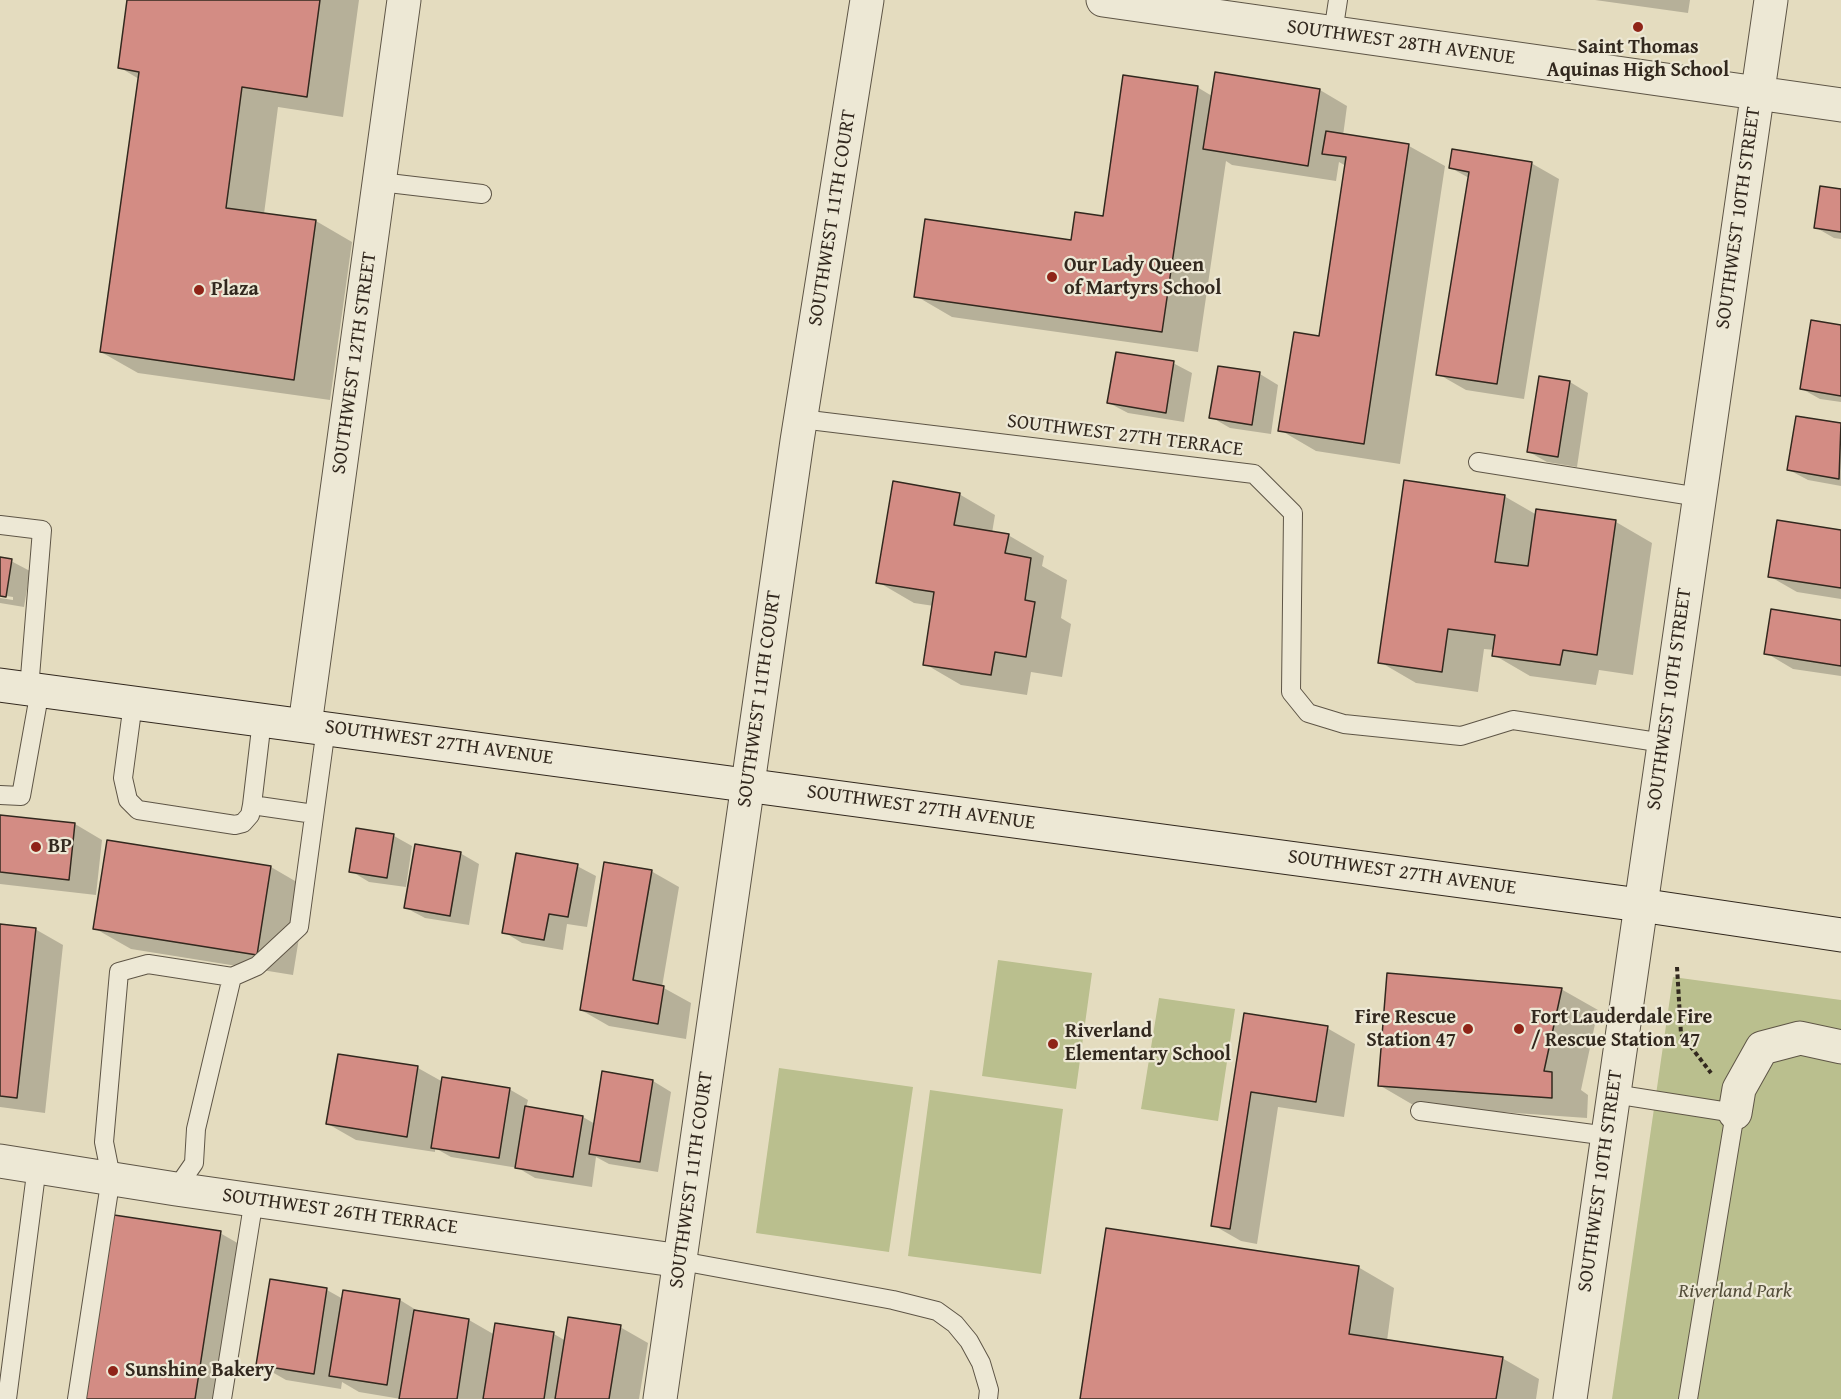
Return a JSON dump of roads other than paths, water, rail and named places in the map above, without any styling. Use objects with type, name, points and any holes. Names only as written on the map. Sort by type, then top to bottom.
[{"type":"street","name":"SOUTHWEST 12TH STREET","points":[[316,727],[380,182],[404,0]]},
{"type":"street","name":"SOUTHWEST 11TH COURT","points":[[660,1399],[801,419],[867,0]]},
{"type":"street","name":"SOUTHWEST 28TH AVENUE","points":[[1103,0],[1841,105]]},
{"type":"street","name":"SOUTHWEST 10TH STREET","points":[[1570,1399],[1771,0]]},
{"type":"street","name":"SOUTHWEST 27TH AVENUE","points":[[23,688],[1640,905],[1841,935]]},
{"type":"street","points":[[1735,1113],[1739,1089],[1762,1048],[1800,1038],[1841,1047]]},
{"type":"street","name":"SOUTHWEST 26TH TERRACE","points":[[0,1161],[176,1189],[681,1261]]},
{"type":"lane","points":[[1333,33],[1338,0]]},
{"type":"lane","points":[[380,182],[482,194]]},
{"type":"lane","name":"SOUTHWEST 27TH TERRACE","points":[[801,419],[1254,474],[1293,513],[1291,692],[1308,713],[1344,724],[1461,736],[1513,720],[1664,743]]},
{"type":"lane","points":[[1478,462],[1699,497]]},
{"type":"lane","points":[[0,525],[42,530],[23,688],[21,796],[0,795]]},
{"type":"lane","points":[[133,703],[123,778],[128,800],[138,810],[235,825],[243,823],[250,815],[262,720]]},
{"type":"lane","points":[[77,1399],[111,1178],[104,1142],[119,972],[148,964],[232,977],[257,966],[300,927],[314,814],[316,727]]},
{"type":"lane","points":[[252,805],[314,814]]},
{"type":"lane","points":[[176,1189],[194,1163],[196,1129],[232,977]]},
{"type":"lane","points":[[1614,1094],[1735,1113],[1688,1399]]},
{"type":"lane","points":[[1420,1111],[1608,1136]]},
{"type":"lane","points":[[7,1399],[38,1166]]},
{"type":"lane","points":[[222,1399],[254,1199]]},
{"type":"lane","points":[[681,1261],[893,1300],[937,1311],[955,1324],[969,1341],[981,1364],[989,1390],[988,1399]]},
{"type":"place","name":"Saint Thomas Aquinas High School","points":[[1638,27]]},
{"type":"place","name":"Our Lady Queen of Martyrs School","points":[[1052,277]]},
{"type":"place","name":"Plaza","points":[[199,290]]},
{"type":"place","name":"BP","points":[[36,847]]},
{"type":"place","name":"Fire Rescue Station 47","points":[[1468,1029]]},
{"type":"place","name":"Fort Lauderdale Fire / Rescue Station 47","points":[[1519,1029]]},
{"type":"place","name":"Riverland Elementary School","points":[[1053,1044]]},
{"type":"place","name":"Sunshine Bakery","points":[[113,1371]]},
{"type":"park label","name":"Riverland Park","points":[[1735,1292]]}]
